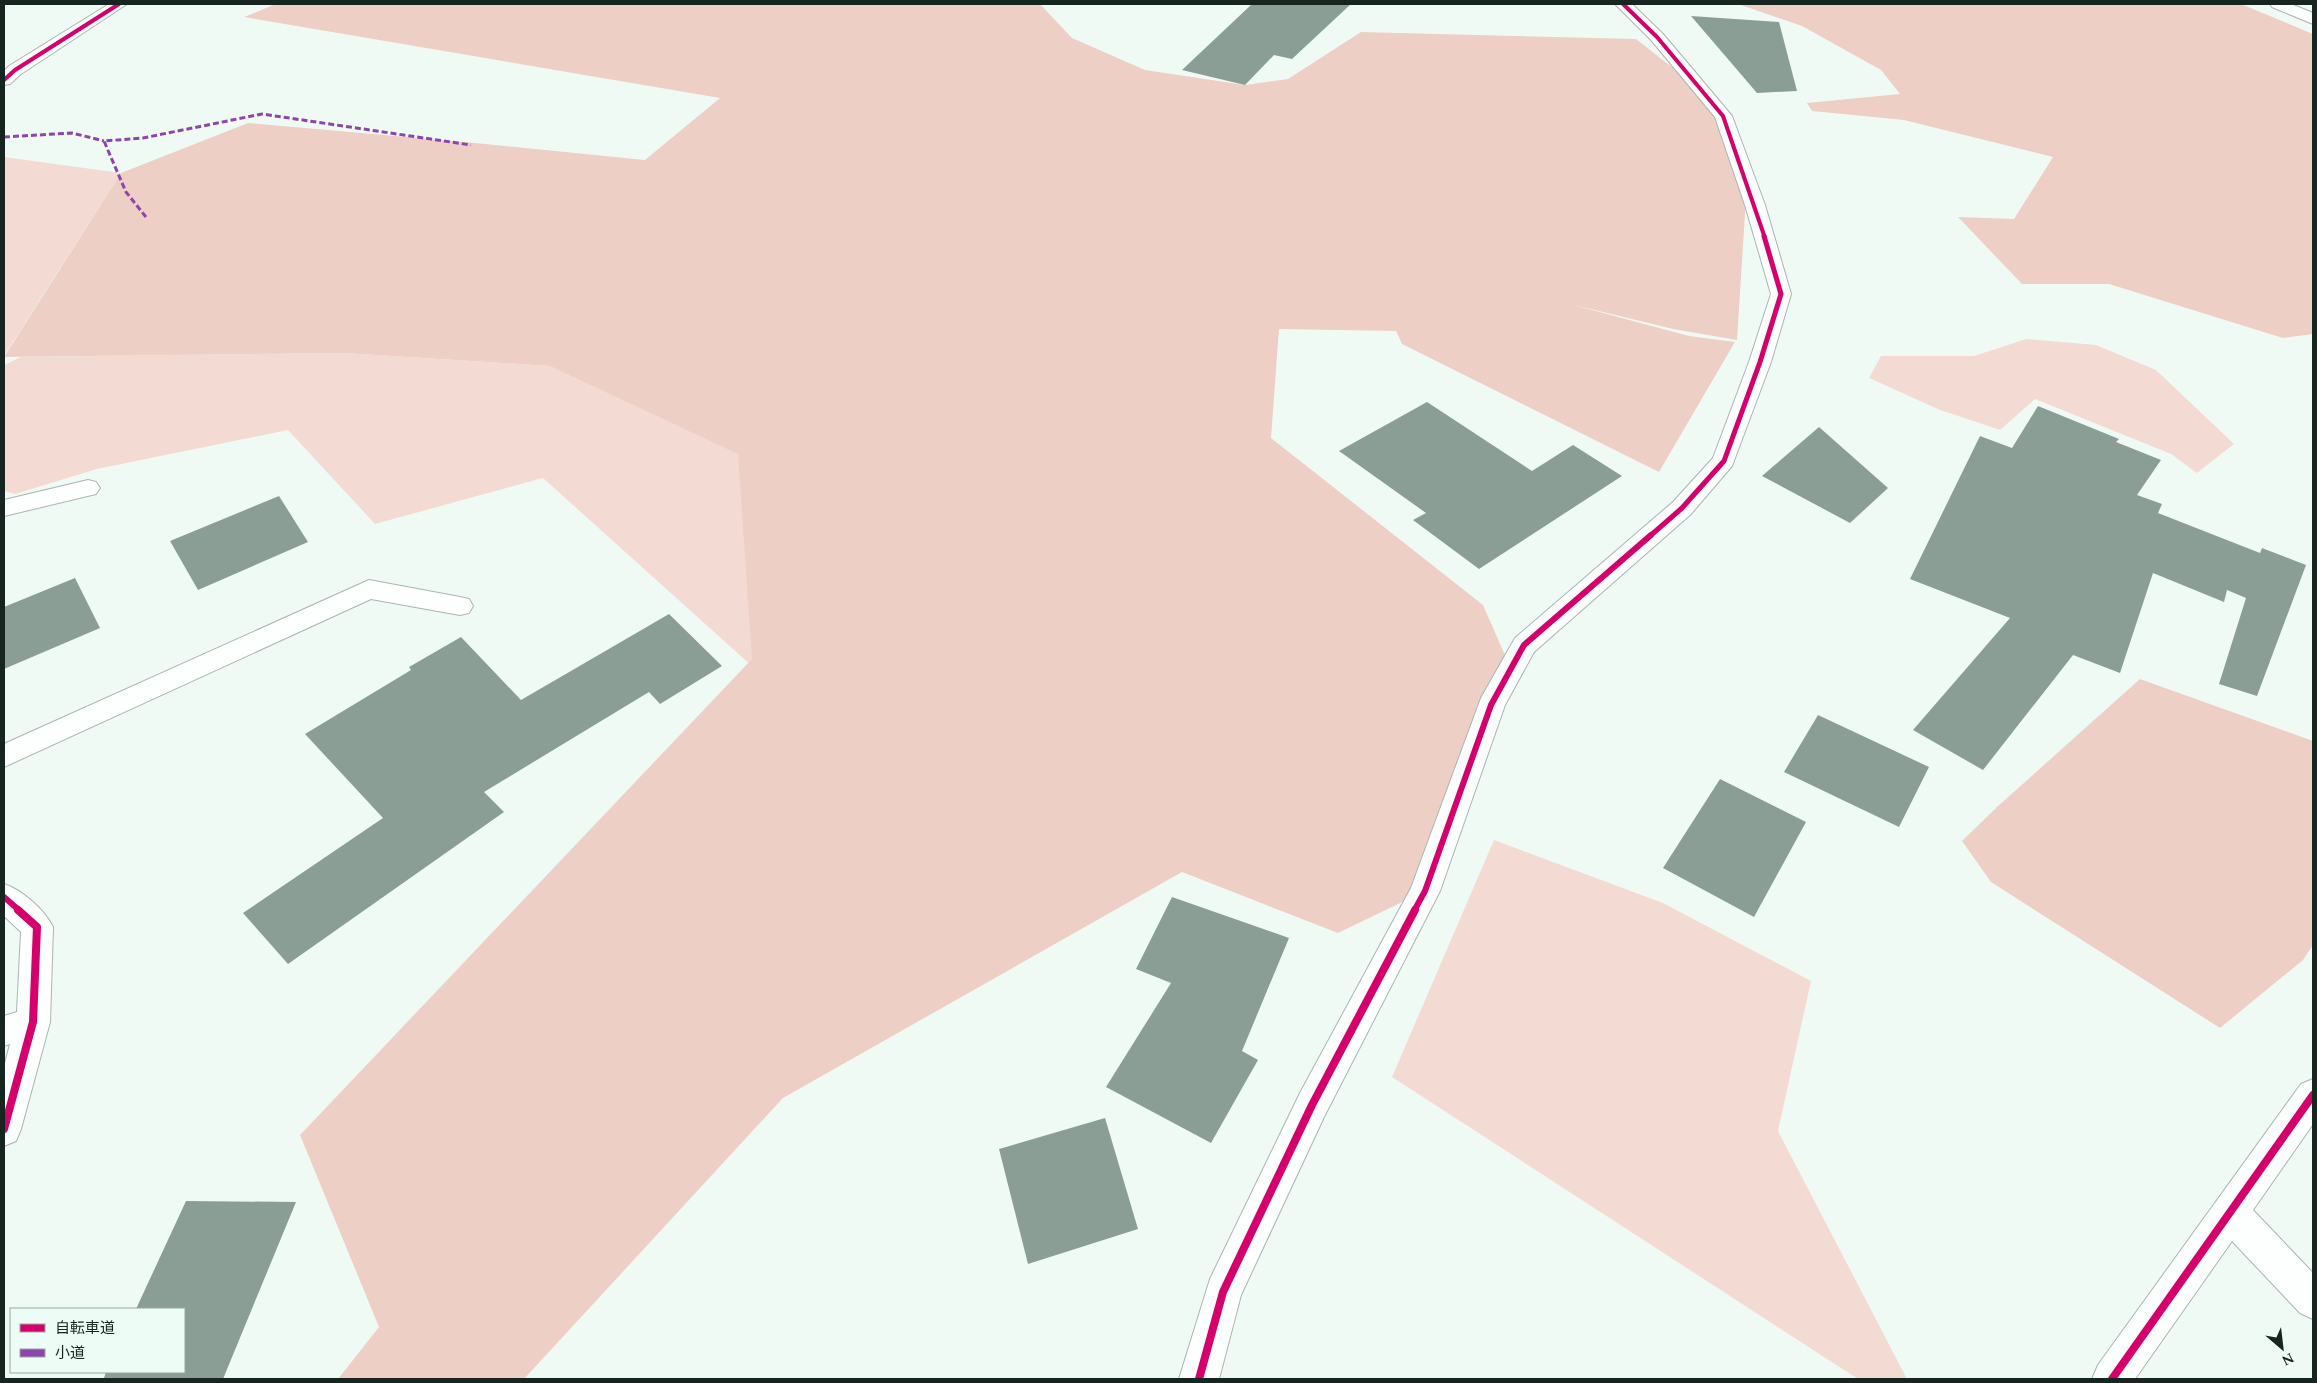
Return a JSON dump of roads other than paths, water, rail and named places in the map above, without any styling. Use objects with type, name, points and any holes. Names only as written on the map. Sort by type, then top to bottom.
[{"type":"street","points":[[4,80],[15,70],[119,4]]},
{"type":"street","points":[[1198,1379],[1228,1283],[1312,1105],[1425,891],[1491,705],[1524,645],[1682,508],[1724,461],[1760,362],[1781,294],[1755,205],[1723,116],[1656,37],[1623,4]]},
{"type":"street","points":[[2278,4],[2313,19]]},
{"type":"street","points":[[4,508],[88,488]]},
{"type":"street","points":[[4,756],[369,589],[460,606]]},
{"type":"street","points":[[4,897],[36,926],[18,1026],[4,1128]]},
{"type":"street","points":[[2112,1379],[2313,1095]]},
{"type":"street","points":[[2230,1212],[2313,1300]]}]
